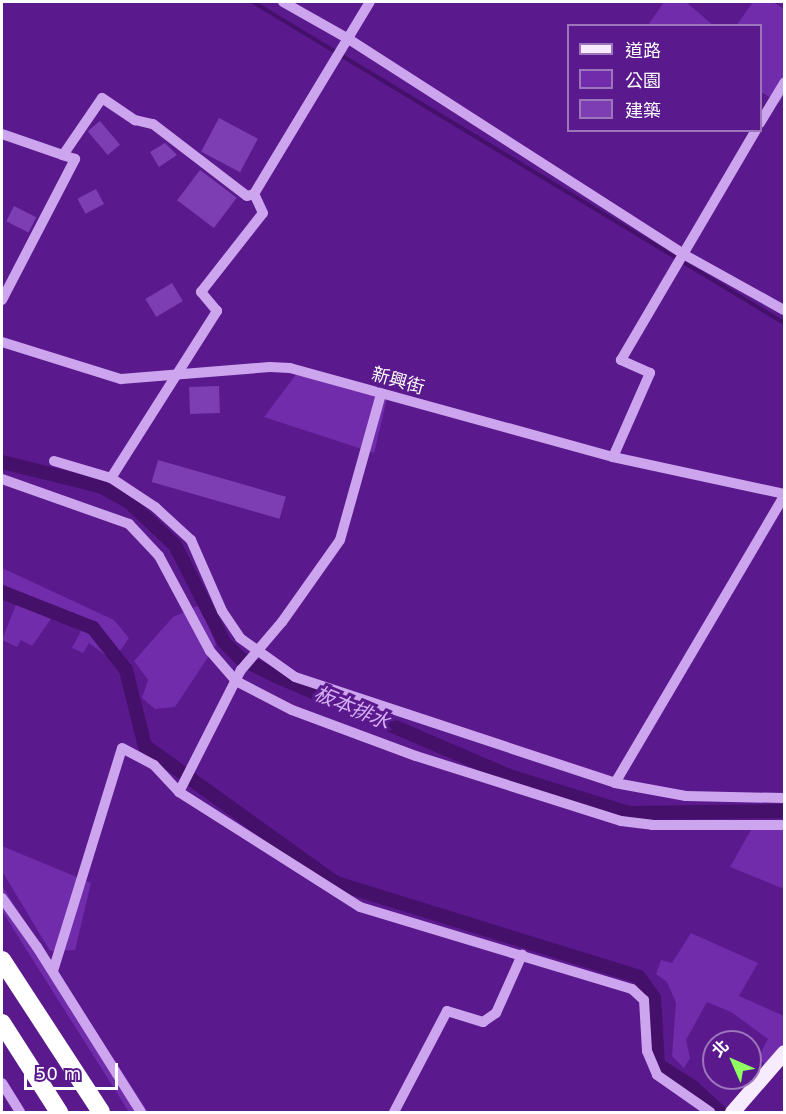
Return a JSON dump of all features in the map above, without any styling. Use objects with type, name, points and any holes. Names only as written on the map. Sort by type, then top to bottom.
[{"type":"highway","points":[[2,960],[101,1113]]},
{"type":"highway","points":[[2,1023],[59,1113]]},
{"type":"main road","points":[[732,1113],[784,1052]]},
{"type":"street","points":[[284,2],[347,38],[683,254],[784,310]]},
{"type":"street","points":[[63,155],[102,98],[135,120],[153,124],[247,196],[254,194],[370,2]]},
{"type":"street","points":[[762,120],[784,83]]},
{"type":"street","points":[[613,457],[650,373],[621,360],[755,132]]},
{"type":"street","points":[[2,134],[75,159],[2,300]]},
{"type":"street","points":[[111,478],[217,311],[201,292],[209,278],[263,213],[254,194]]},
{"type":"street","name":"新興街","points":[[2,342],[121,379],[270,366],[290,368],[613,457],[784,495]]},
{"type":"street","points":[[179,792],[236,681],[340,540],[381,394]]},
{"type":"street","points":[[54,461],[111,478],[155,507],[191,540],[222,610],[240,638],[256,652],[295,677],[615,783],[686,796],[784,798]]},
{"type":"street","points":[[2,478],[129,524],[142,535],[159,556],[210,651],[236,681],[292,710],[416,756],[621,821],[652,825],[784,825]]},
{"type":"street","points":[[615,783],[784,495]]},
{"type":"street","points":[[53,971],[122,748],[154,765],[179,792],[341,898],[632,989],[644,1000],[647,1051],[657,1075],[710,1113]]},
{"type":"street","points":[[2,898],[53,971],[141,1113]]},
{"type":"street","points":[[394,1113],[447,1011],[483,1022],[496,1013],[522,955]]},
{"type":"street","points":[[2,1083],[20,1113]]},
{"type":"green space","points":[[664,2],[686,2],[712,24],[649,24]]},
{"type":"green space","points":[[753,2],[773,2],[784,9],[784,94],[779,103],[762,93],[762,24],[737,24]]},
{"type":"green space","points":[[301,368],[388,394],[374,453],[264,417]]},
{"type":"green space","points":[[2,568],[114,620],[129,638],[113,661],[89,643],[83,653],[72,648],[81,631],[53,616],[32,646],[21,640],[17,647],[2,640],[17,602],[2,595]]},
{"type":"green space","points":[[202,604],[216,645],[175,707],[155,709],[142,698],[148,680],[134,661],[173,617]]},
{"type":"green space","points":[[752,828],[784,828],[784,889],[730,867]]},
{"type":"green space","points":[[2,846],[91,883],[75,950],[50,951],[2,871]]},
{"type":"green space","points":[[2,886],[148,1112],[129,1112],[2,911]]},
{"type":"green space","points":[[691,933],[758,963],[739,996],[784,1016],[784,1049],[767,1069],[762,1061],[762,1050],[768,1039],[762,1035],[762,1030],[756,1030],[731,1012],[707,1002],[686,1040],[690,1058],[684,1068],[672,1056],[676,1003],[667,982],[656,974],[661,960],[672,963]]},
{"type":"building","points":[[219,118],[258,139],[240,172],[201,152]]},
{"type":"building","points":[[100,121],[120,145],[108,155],[88,131]]},
{"type":"building","points":[[165,143],[177,155],[159,167],[150,152]]},
{"type":"building","points":[[200,170],[237,198],[214,228],[177,200]]},
{"type":"building","points":[[96,189],[104,204],[85,214],[77,199]]},
{"type":"building","points":[[14,206],[36,217],[29,232],[6,221]]},
{"type":"building","points":[[172,283],[183,301],[156,317],[145,299]]},
{"type":"building","points":[[219,386],[220,413],[190,414],[189,387]]},
{"type":"building","points":[[158,460],[286,497],[280,519],[152,482]]},
{"type":"waterway","points":[[253,2],[784,323]]},
{"type":"waterway","name":"板本排水","points":[[2,462],[100,486],[129,502],[175,545],[224,642],[240,658],[276,676],[512,777],[629,813],[784,811]]},
{"type":"waterway","points":[[2,592],[93,628],[126,670],[145,746],[336,883],[639,977],[654,998],[658,1065],[692,1086],[720,1112]]}]
